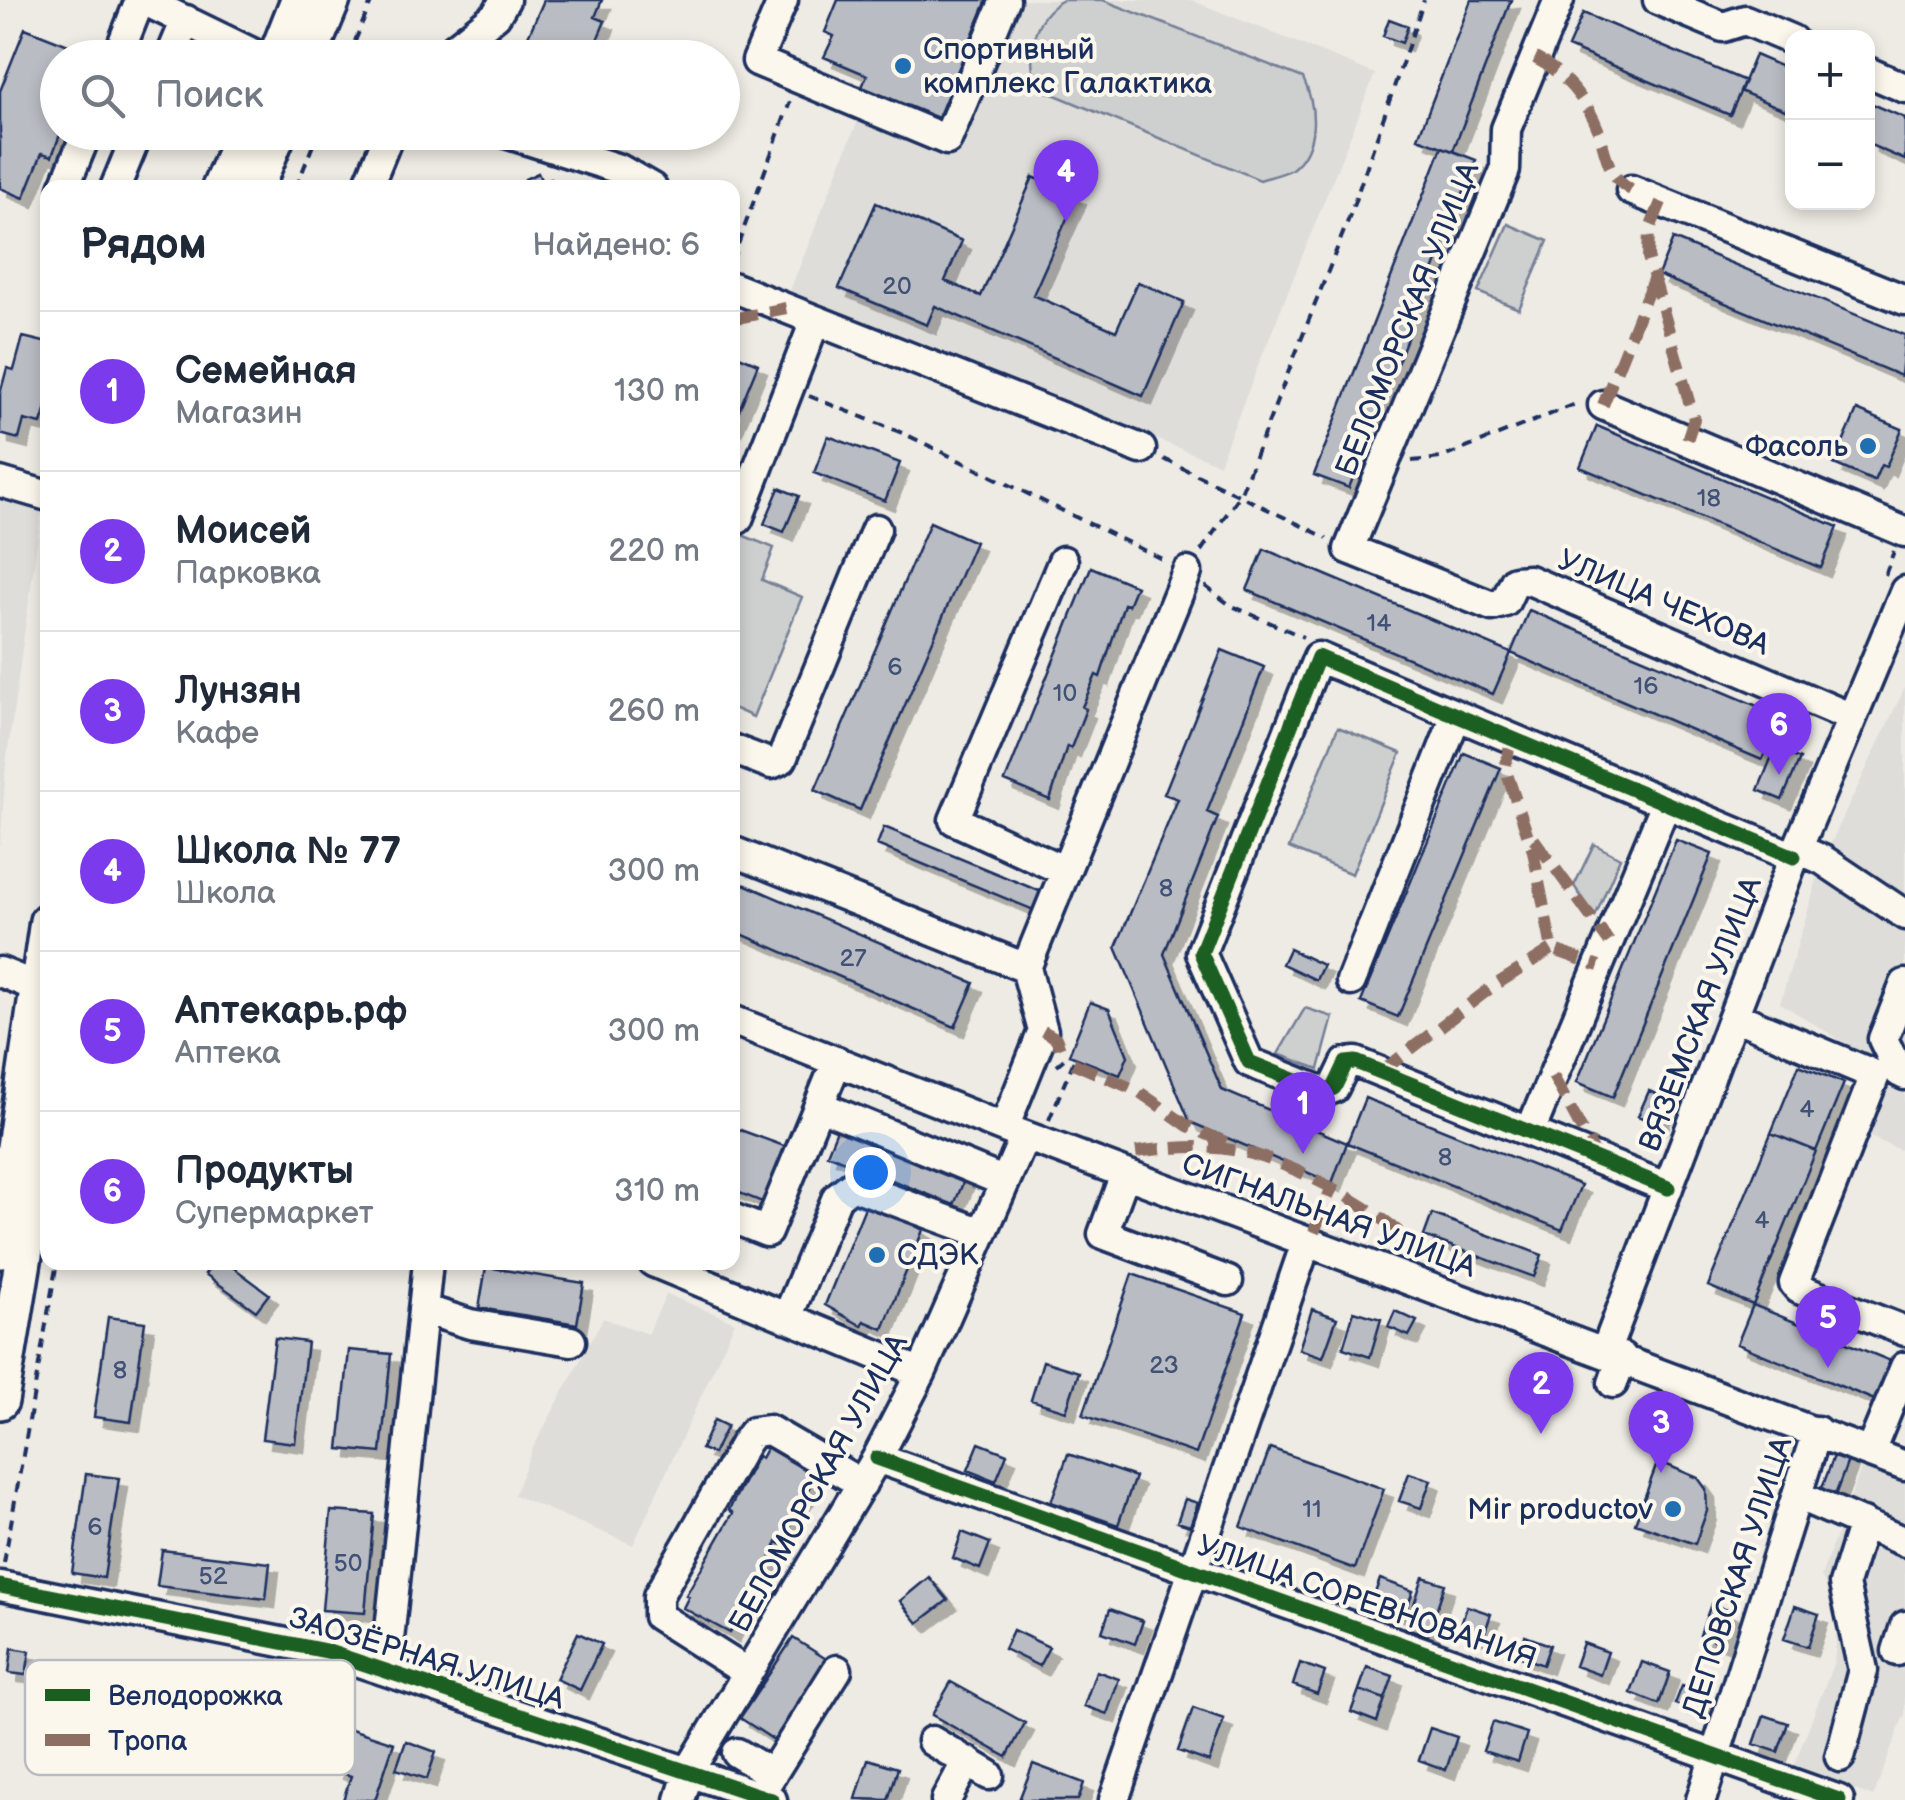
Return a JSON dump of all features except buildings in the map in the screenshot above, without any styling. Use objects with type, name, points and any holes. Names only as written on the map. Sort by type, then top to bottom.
[{"type":"main road","points":[[283,40],[299,0]]},
{"type":"main road","points":[[315,40],[332,0]]},
{"type":"main road","points":[[223,180],[236,150]]},
{"type":"main road","points":[[264,180],[273,150]]},
{"type":"main road","points":[[0,1250],[40,988]]},
{"type":"main road","points":[[0,1401],[40,1158]]},
{"type":"street","points":[[125,40],[142,0],[226,40]]},
{"type":"street","points":[[456,40],[478,12],[496,15],[505,0]]},
{"type":"street","points":[[783,0],[758,61],[947,140],[1005,0]]},
{"type":"street","name":"БЕЛОМОРСКАЯ УЛИЦА","points":[[1349,549],[1505,170],[1506,129],[1558,0]]},
{"type":"street","points":[[1658,0],[1723,27],[1745,20],[1785,37]]},
{"type":"street","points":[[178,40],[186,20]]},
{"type":"street","points":[[1875,75],[1905,88]]},
{"type":"street","points":[[67,180],[79,150]]},
{"type":"street","points":[[118,180],[131,150]]},
{"type":"street","points":[[370,180],[383,150]]},
{"type":"street","points":[[557,150],[637,180]]},
{"type":"street","points":[[1631,190],[1905,300]]},
{"type":"street","points":[[740,290],[1141,448]]},
{"type":"street","points":[[740,514],[815,321]]},
{"type":"street","points":[[1603,405],[1905,532]]},
{"type":"street","points":[[0,482],[40,494]]},
{"type":"street","points":[[740,752],[771,764],[782,759],[876,529]]},
{"type":"street","name":"УЛИЦА ЧЕХОВА","points":[[1349,549],[1492,606],[1504,602],[1515,582],[1529,580],[1852,718]]},
{"type":"street","points":[[1063,561],[954,820],[1065,871]]},
{"type":"street","points":[[740,854],[1026,968],[1187,572]]},
{"type":"street","name":"ВЯЗЕМСКАЯ УЛИЦА","points":[[1614,1364],[1668,1188],[1796,853],[1905,591]]},
{"type":"street","points":[[1668,1188],[1356,1062],[1346,1064],[1334,1088],[1324,1092],[1249,1062],[1201,952],[1318,656],[1666,804],[1822,860],[1905,915]]},
{"type":"street","points":[[1351,981],[1456,716]]},
{"type":"street","points":[[1530,1132],[1666,804]]},
{"type":"street","name":"БЕЛОМОРСКАЯ УЛИЦА","points":[[680,1800],[689,1771],[877,1458],[921,1373],[1005,1182],[1014,1132],[1044,1031],[1026,968]]},
{"type":"street","points":[[0,972],[40,988]]},
{"type":"street","points":[[1905,984],[1884,1038],[1898,1072],[1905,1075]]},
{"type":"street","points":[[1734,1016],[1875,1075],[1794,1283],[1799,1290],[1905,1331]]},
{"type":"street","name":"СИГНАЛЬНАЯ УЛИЦА","points":[[740,1023],[1614,1364],[1817,1431],[1905,1466]]},
{"type":"street","points":[[740,1221],[766,1232],[837,1061]]},
{"type":"street","points":[[820,1106],[1005,1182]]},
{"type":"street","points":[[1125,1174],[1103,1234],[1228,1281]]},
{"type":"street","points":[[788,1318],[837,1197],[852,1185],[982,1234]]},
{"type":"street","points":[[1114,1800],[1306,1243]]},
{"type":"street","points":[[386,1668],[427,1270]]},
{"type":"street","points":[[672,1270],[921,1373]]},
{"type":"street","points":[[423,1308],[470,1324],[571,1342]]},
{"type":"street","points":[[1870,1452],[1905,1367]]},
{"type":"street","points":[[748,1673],[658,1616],[658,1596],[746,1442],[753,1432],[768,1430],[862,1484]]},
{"type":"street","name":"ДЕПОВСКАЯ УЛИЦА","points":[[1702,1800],[1817,1431]]},
{"type":"street","name":"УЛИЦА СОРЕВНОВАНИЯ","points":[[877,1458],[1716,1753],[1839,1800]]},
{"type":"street","points":[[1797,1495],[1905,1542]]},
{"type":"street","points":[[1840,1757],[1863,1670],[1844,1584],[1862,1523]]},
{"type":"street","name":"ЗАОЗЁРНАЯ УЛИЦА","points":[[2,1576],[354,1660]]},
{"type":"street","name":"ЗАОЗЁРНАЯ УЛИЦА","points":[[355,1660],[689,1771],[768,1790]]},
{"type":"street","points":[[737,1753],[768,1790],[838,1670]]},
{"type":"street","points":[[932,1741],[978,1768],[946,1800]]},
{"type":"path","points":[[355,40],[372,0]]},
{"type":"path","points":[[1187,572],[1240,495],[1349,218],[1424,0]]},
{"type":"path","points":[[740,238],[798,79]]},
{"type":"path","points":[[299,180],[311,150]]},
{"type":"path","points":[[791,389],[905,434],[1187,572],[1230,605],[1312,640],[1318,656]]},
{"type":"path","points":[[1388,456],[1431,460],[1578,403],[1603,405]]},
{"type":"path","points":[[1141,448],[1349,549]]},
{"type":"path","points":[[1050,1120],[1073,1063]]},
{"type":"path","points":[[2,1576],[57,1270]]},
{"type":"shaded area","points":[[1020,0],[1191,0],[1375,74],[1219,464],[789,293],[861,113],[960,151]]},
{"type":"shaded area","points":[[1063,0],[1103,0],[1303,78],[1311,101],[1313,125],[1301,160],[1289,171],[1260,180],[1036,87],[1034,38],[1044,17]]},
{"type":"shaded area","points":[[1508,224],[1548,241],[1519,309],[1478,292]]},
{"type":"shaded area","points":[[0,484],[40,500],[40,522],[6,764],[0,849]]},
{"type":"shaded area","points":[[740,534],[774,548],[762,580],[802,597],[753,717],[740,711]]},
{"type":"shaded area","points":[[1905,687],[1905,1152],[1863,1134],[1889,1070],[1780,1003],[1823,860]]},
{"type":"shaded area","points":[[1338,727],[1401,753],[1352,874],[1289,848]]},
{"type":"shaded area","points":[[1594,844],[1620,858],[1595,917],[1574,886]]},
{"type":"shaded area","points":[[1305,1008],[1333,1017],[1319,1069],[1278,1054]]},
{"type":"shaded area","points":[[666,1294],[735,1322],[633,1545],[514,1495],[532,1450],[603,1318],[648,1334]]},
{"type":"shaded area","points":[[1864,1461],[1905,1478],[1905,1713],[1873,1797],[1794,1765],[1834,1662],[1839,1611],[1821,1576]]},
{"type":"marked path","points":[[1535,58],[1555,70],[1580,97],[1598,129],[1612,171],[1631,190]]},
{"type":"marked path","points":[[1661,202],[1649,231],[1648,257],[1694,419],[1687,440]]},
{"type":"marked path","points":[[1603,405],[1654,277]]},
{"type":"marked path","points":[[740,317],[786,308]]},
{"type":"marked path","points":[[1511,740],[1505,768],[1533,851],[1552,949],[1599,966]]},
{"type":"marked path","points":[[1534,839],[1609,942]]},
{"type":"marked path","points":[[1381,1072],[1492,987],[1552,949]]},
{"type":"marked path","points":[[1043,1031],[1056,1038],[1064,1059]]},
{"type":"marked path","points":[[1073,1063],[1138,1091],[1188,1126],[1227,1143]]},
{"type":"marked path","points":[[1553,1076],[1597,1158]]},
{"type":"marked path","points":[[1136,1152],[1203,1147],[1261,1157],[1347,1197],[1400,1233]]},
{"type":"marked path","points":[[1314,1232],[1331,1189]]},
{"type":"cycle path","points":[[1668,1188],[1356,1062],[1346,1063],[1334,1088],[1324,1092],[1249,1062],[1201,953],[1318,657],[1794,857]]},
{"type":"cycle path","points":[[877,1458],[1839,1800]]},
{"type":"cycle path","points":[[0,1586],[326,1651],[353,1660]]},
{"type":"cycle path","points":[[355,1661],[772,1800]]},
{"type":"place","name":"Спортивный комплекс Галактика","points":[[903,66]]},
{"type":"place","name":"Школа № 77","points":[[1066,222]]},
{"type":"place","name":"Фасоль","points":[[1868,446]]},
{"type":"place","name":"Продукты","points":[[1779,775]]},
{"type":"place","name":"Семейная","points":[[1303,1154]]},
{"type":"place","name":"СДЭК","points":[[877,1255]]},
{"type":"place","name":"Аптекарь.рф","points":[[1828,1368]]},
{"type":"place","name":"Моисей","points":[[1541,1434]]},
{"type":"place","name":"Лунзян","points":[[1661,1473]]},
{"type":"place","name":"Mir productov","points":[[1673,1509]]}]
